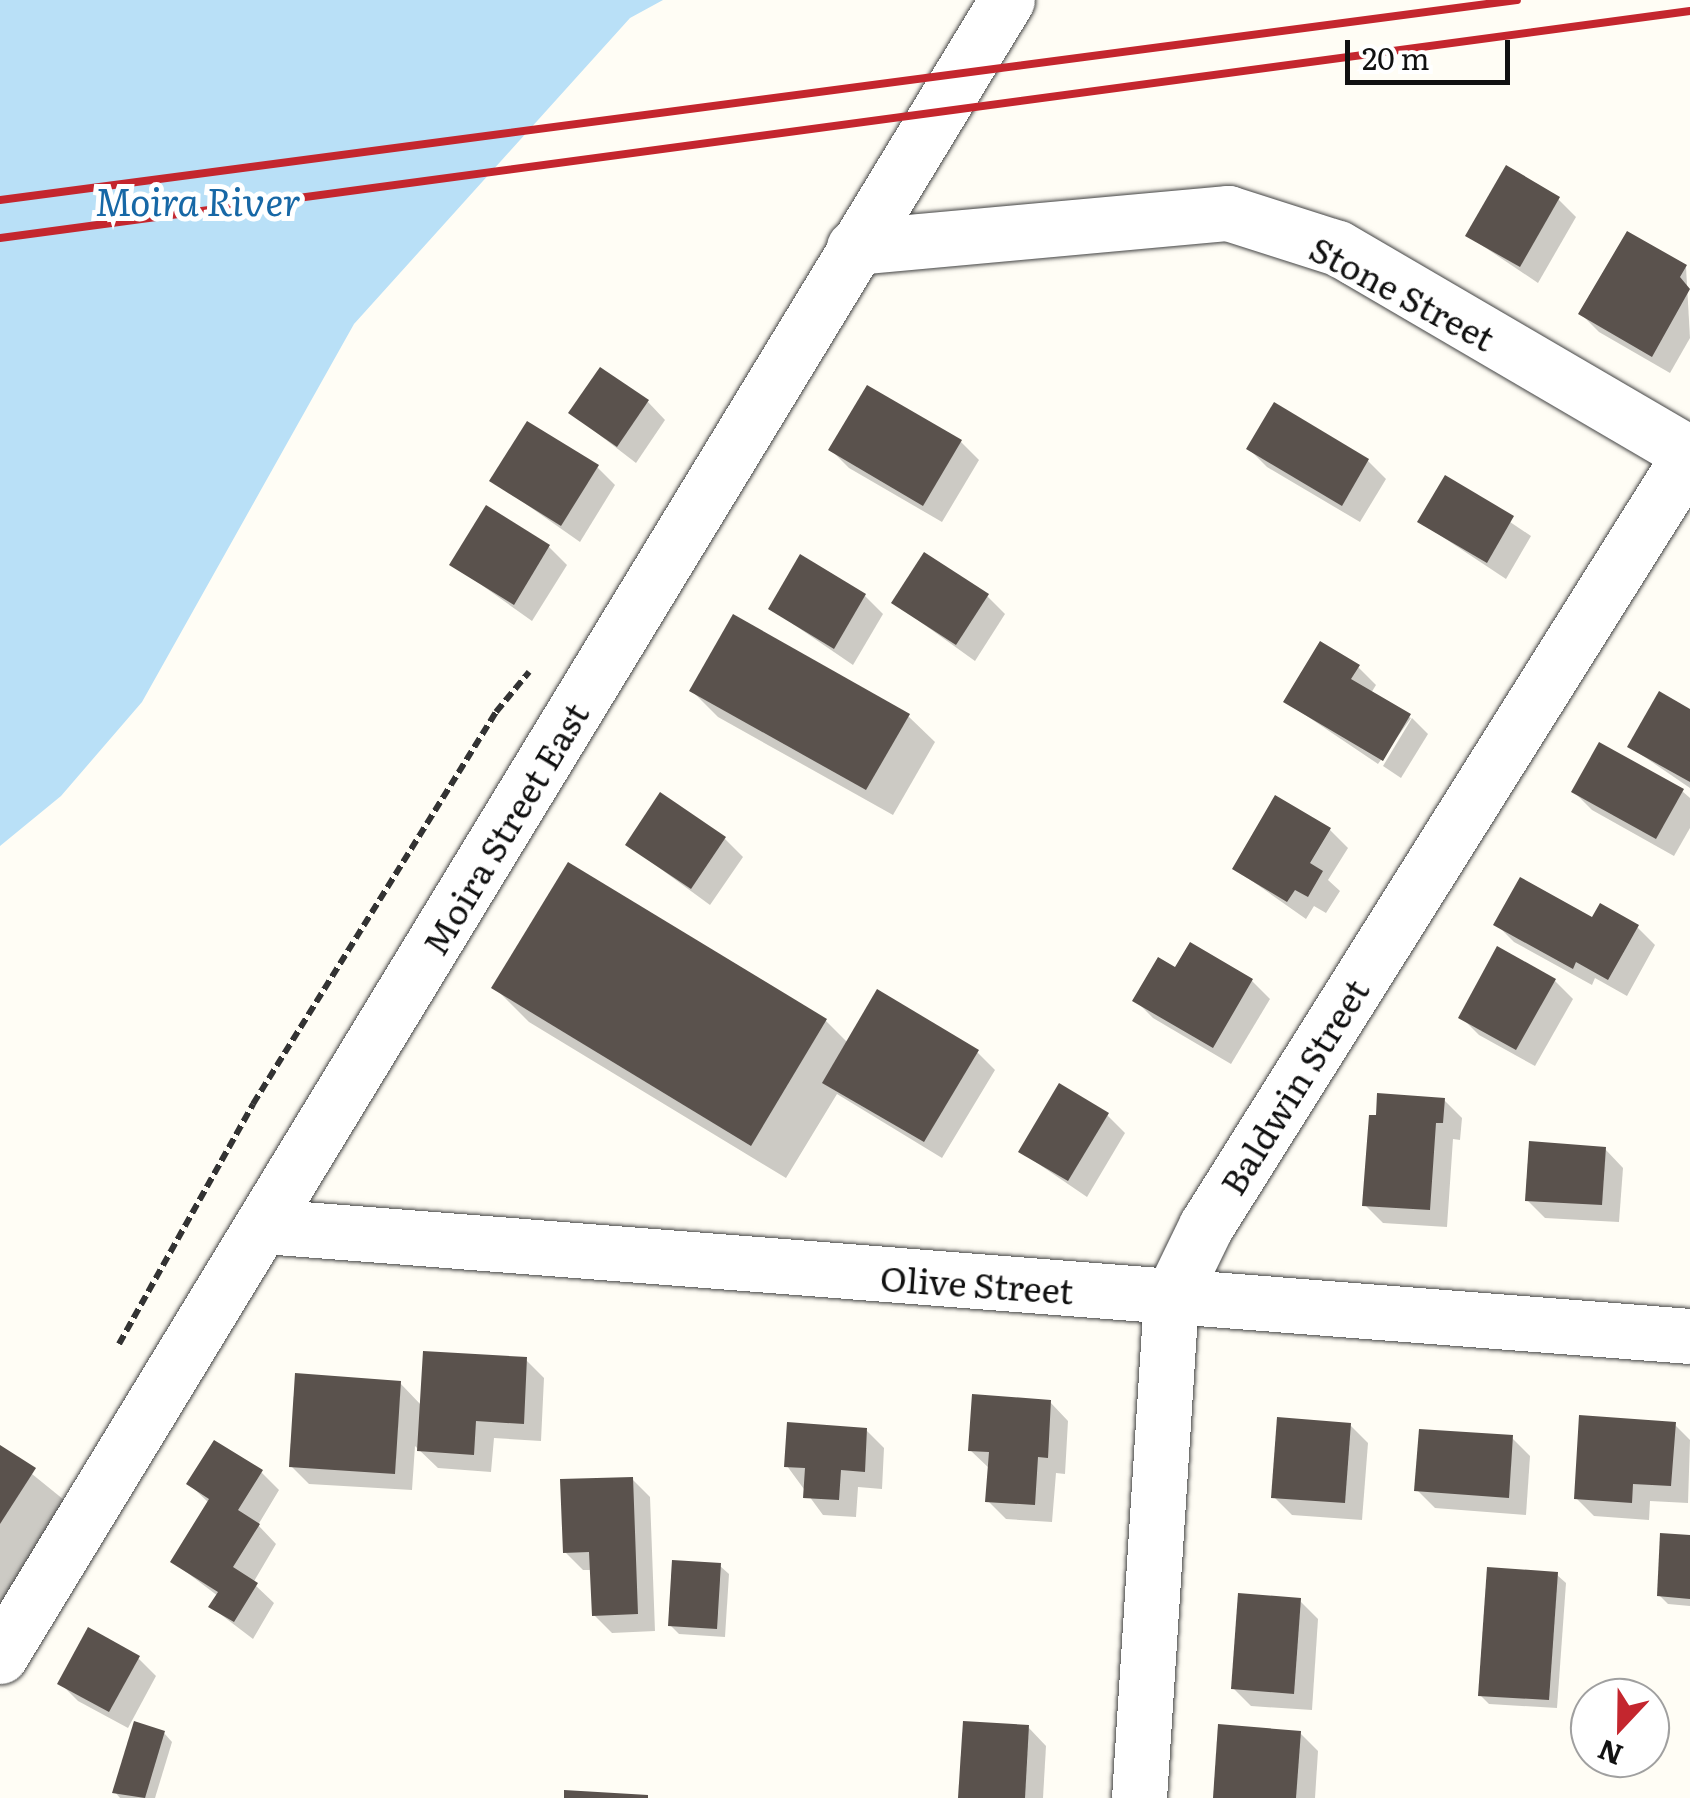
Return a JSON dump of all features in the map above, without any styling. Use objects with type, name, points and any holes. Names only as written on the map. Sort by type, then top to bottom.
[{"type":"street","name":"Moira Street East","points":[[0,1656],[1007,0]]},
{"type":"street","name":"Stone Street","points":[[854,247],[1228,213],[1338,248],[1690,454]]},
{"type":"street","name":"Baldwin Street","points":[[1139,1798],[1171,1298],[1206,1226],[1690,454]]},
{"type":"street","name":"Olive Street","points":[[264,1226],[1690,1336]]},
{"type":"water","name":"Moira River","points":[[0,0],[663,0],[630,18],[354,324],[142,702],[61,796],[0,846]]},
{"type":"building","points":[[1506,165],[1560,197],[1520,267],[1465,236]]},
{"type":"building","points":[[1627,231],[1687,265],[1680,277],[1690,289],[1652,357],[1578,314]]},
{"type":"building","points":[[600,367],[649,400],[617,447],[568,413]]},
{"type":"building","points":[[867,385],[962,440],[923,506],[828,450]]},
{"type":"building","points":[[1274,402],[1369,459],[1342,506],[1246,449]]},
{"type":"building","points":[[527,421],[599,465],[561,526],[489,481]]},
{"type":"building","points":[[1445,475],[1514,516],[1487,563],[1417,522]]},
{"type":"building","points":[[486,505],[550,545],[514,605],[449,565]]},
{"type":"building","points":[[924,552],[989,594],[956,645],[891,603]]},
{"type":"building","points":[[800,554],[866,594],[834,649],[768,609]]},
{"type":"building","points":[[733,614],[910,714],[866,790],[689,691]]},
{"type":"building","points":[[1320,641],[1360,665],[1351,679],[1411,714],[1383,761],[1283,702]]},
{"type":"building","points":[[1659,691],[1690,709],[1690,782],[1627,747]]},
{"type":"building","points":[[1599,742],[1684,789],[1656,839],[1571,792]]},
{"type":"building","points":[[660,792],[726,837],[691,889],[625,845]]},
{"type":"building","points":[[1275,795],[1331,828],[1310,863],[1323,871],[1308,897],[1295,890],[1287,902],[1232,869]]},
{"type":"building","points":[[568,862],[827,1019],[751,1146],[491,988]]},
{"type":"building","points":[[1520,877],[1592,917],[1600,903],[1639,925],[1608,980],[1576,962],[1573,969],[1493,925]]},
{"type":"building","points":[[1190,942],[1253,979],[1213,1048],[1132,1001],[1158,957],[1175,967]]},
{"type":"building","points":[[1497,946],[1556,979],[1516,1050],[1458,1018]]},
{"type":"building","points":[[877,989],[979,1050],[924,1142],[822,1083]]},
{"type":"building","points":[[1059,1083],[1109,1113],[1068,1181],[1018,1152]]},
{"type":"building","points":[[1377,1093],[1445,1098],[1443,1123],[1436,1123],[1430,1210],[1362,1206],[1369,1115],[1376,1115]]},
{"type":"building","points":[[1529,1141],[1606,1147],[1602,1205],[1525,1201]]},
{"type":"building","points":[[423,1351],[527,1357],[524,1424],[476,1421],[474,1455],[417,1451]]},
{"type":"building","points":[[295,1373],[401,1381],[395,1474],[289,1467]]},
{"type":"building","points":[[972,1394],[1051,1400],[1048,1458],[1038,1457],[1035,1505],[985,1502],[989,1452],[968,1451]]},
{"type":"building","points":[[1579,1415],[1676,1422],[1671,1486],[1633,1484],[1632,1503],[1574,1499]]},
{"type":"building","points":[[1277,1417],[1351,1423],[1345,1503],[1271,1498]]},
{"type":"building","points":[[787,1422],[867,1428],[865,1472],[841,1470],[839,1500],[803,1498],[805,1468],[784,1467]]},
{"type":"building","points":[[1419,1429],[1513,1435],[1509,1498],[1414,1491]]},
{"type":"building","points":[[214,1440],[263,1470],[238,1510],[260,1524],[233,1567],[258,1583],[234,1622],[208,1607],[218,1592],[170,1562],[209,1499],[186,1484]]},
{"type":"building","points":[[0,1445],[36,1468],[0,1524]]},
{"type":"building","points":[[633,1477],[638,1614],[592,1616],[589,1552],[563,1553],[560,1479]]},
{"type":"building","points":[[1660,1533],[1690,1535],[1690,1599],[1657,1596]]},
{"type":"building","points":[[672,1560],[721,1563],[717,1629],[668,1626]]},
{"type":"building","points":[[1487,1567],[1558,1572],[1549,1700],[1478,1696]]},
{"type":"building","points":[[1238,1593],[1301,1598],[1294,1694],[1231,1689]]},
{"type":"building","points":[[88,1627],[140,1656],[109,1712],[57,1684]]},
{"type":"building","points":[[134,1721],[165,1731],[145,1798],[112,1793]]},
{"type":"building","points":[[963,1721],[1029,1725],[1025,1798],[958,1798]]},
{"type":"building","points":[[1218,1724],[1301,1731],[1296,1798],[1213,1798]]},
{"type":"building","points":[[564,1790],[648,1795],[648,1798],[564,1798]]},
{"type":"railway","points":[[0,200],[1517,0]]},
{"type":"railway","points":[[0,238],[1690,11]]}]
